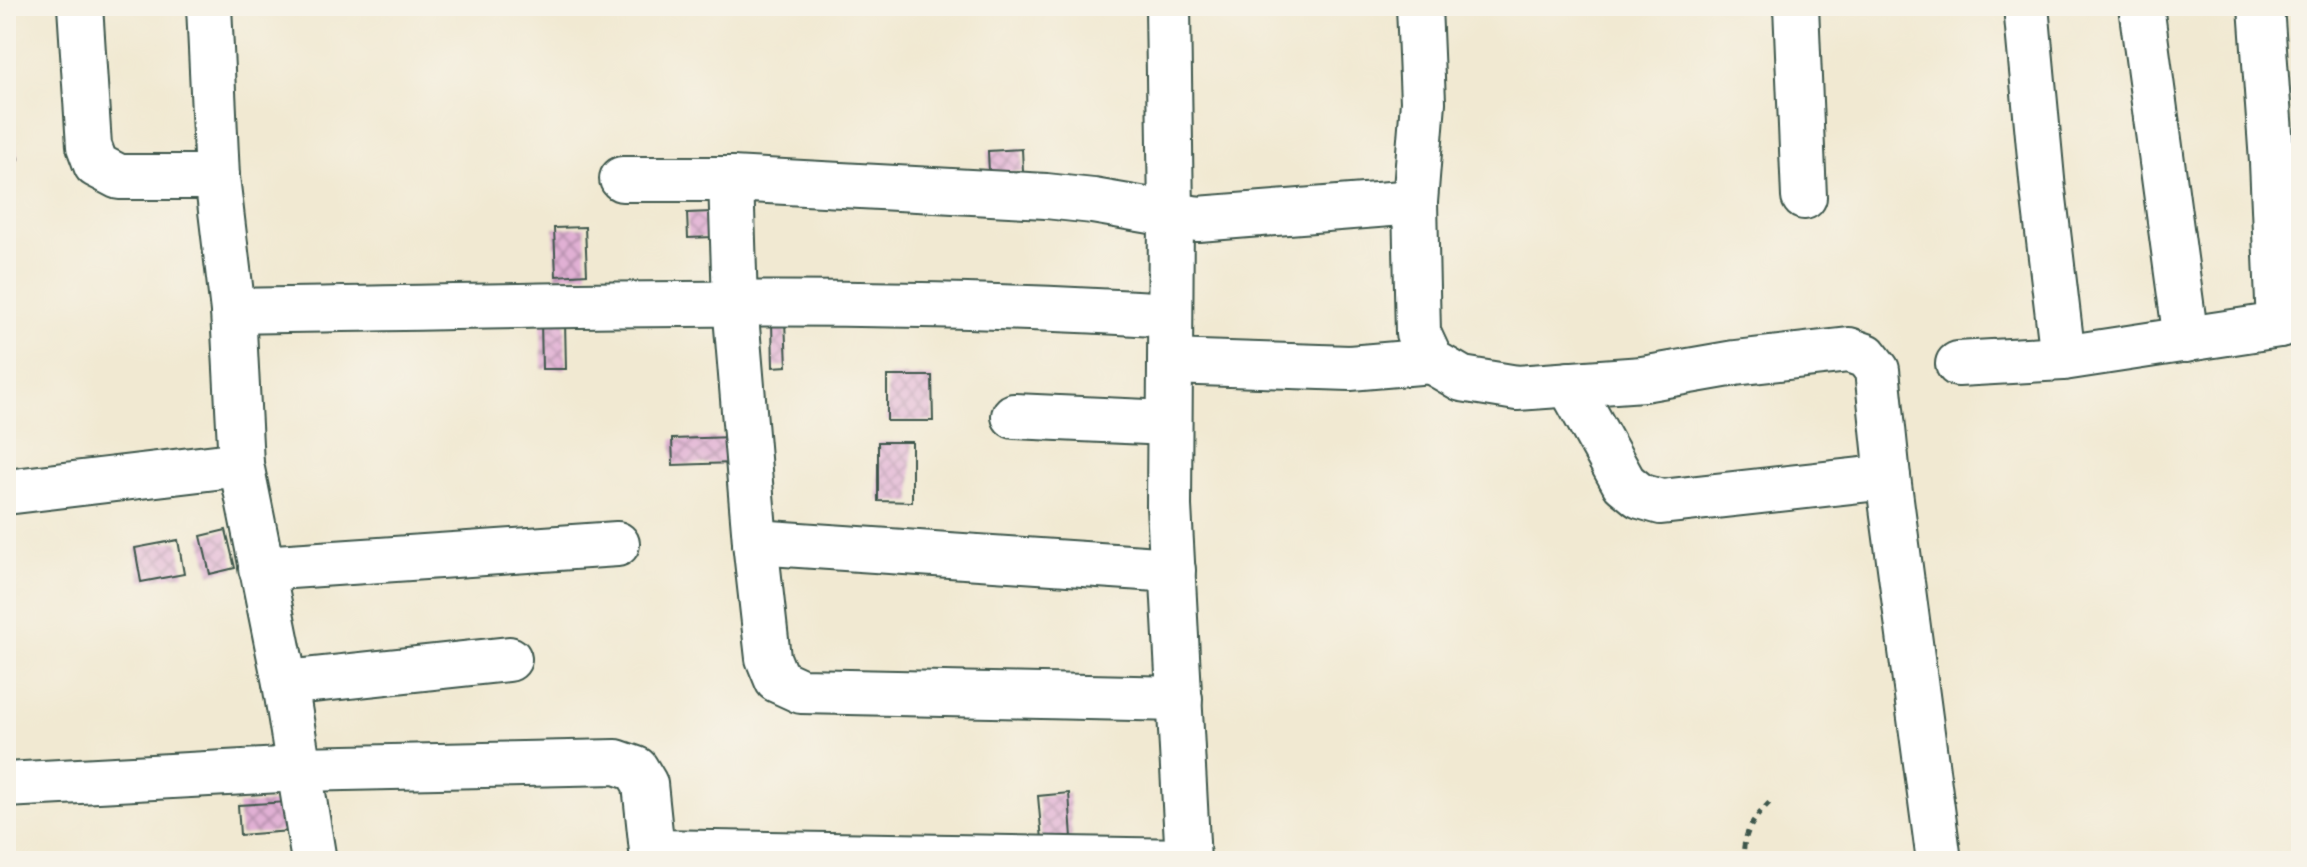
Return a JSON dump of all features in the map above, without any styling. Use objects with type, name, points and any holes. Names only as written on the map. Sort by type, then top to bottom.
[{"type":"street","points":[[80,6],[89,146],[96,165],[119,177],[217,177]]},
{"type":"street","points":[[209,6],[217,177],[233,311],[241,464],[285,683],[314,861]]},
{"type":"street","points":[[6,785],[299,769],[616,762],[636,769],[645,784],[653,856],[1188,861],[1169,423],[1171,215],[1168,6]]},
{"type":"street","points":[[1419,6],[1423,102],[1415,202],[1418,333],[1431,361],[1462,379],[1517,388],[1643,379],[1735,363],[1849,350],[1866,356],[1877,370],[1888,477],[1939,861]]},
{"type":"street","points":[[1796,6],[1804,197]]},
{"type":"street","points":[[2026,6],[2063,358]]},
{"type":"street","points":[[2141,6],[2186,340]]},
{"type":"street","points":[[1958,364],[2063,358],[2290,322],[2286,162],[2261,6]]},
{"type":"street","points":[[622,179],[731,179],[1046,196],[1198,219],[1415,202]]},
{"type":"street","points":[[731,179],[735,303],[755,542],[768,658],[777,680],[801,691],[1180,699]]},
{"type":"street","points":[[233,311],[735,303],[1037,307],[1170,315]]},
{"type":"street","points":[[1170,362],[1350,368],[1431,361]]},
{"type":"street","points":[[1569,384],[1624,483],[1640,496],[1661,502],[1888,477]]},
{"type":"street","points":[[1014,416],[1169,423]]},
{"type":"street","points":[[6,492],[241,464]]},
{"type":"street","points":[[755,542],[1173,570]]},
{"type":"street","points":[[261,568],[617,544]]},
{"type":"street","points":[[285,683],[509,659]]},
{"type":"path","points":[[1744,861],[1746,832],[1771,801]]},
{"type":"building","points":[[15,143],[18,159],[6,161],[6,145]]},
{"type":"building","points":[[1022,149],[1023,171],[989,173],[988,151]]},
{"type":"building","points":[[712,212],[713,237],[688,238],[687,213]]},
{"type":"building","points":[[585,227],[587,274],[556,276],[554,228]]},
{"type":"building","points":[[541,320],[565,320],[566,369],[542,369]]},
{"type":"building","points":[[772,321],[785,321],[787,366],[773,367]]},
{"type":"building","points":[[887,376],[932,376],[933,421],[887,421]]},
{"type":"building","points":[[733,437],[734,463],[673,465],[672,439]]},
{"type":"building","points":[[878,442],[912,442],[912,502],[878,501]]},
{"type":"building","points":[[226,530],[235,568],[210,574],[201,536]]},
{"type":"building","points":[[178,540],[184,574],[141,582],[135,548]]},
{"type":"building","points":[[1069,793],[1072,838],[1042,840],[1038,796]]},
{"type":"building","points":[[288,802],[290,831],[240,835],[238,805]]}]
